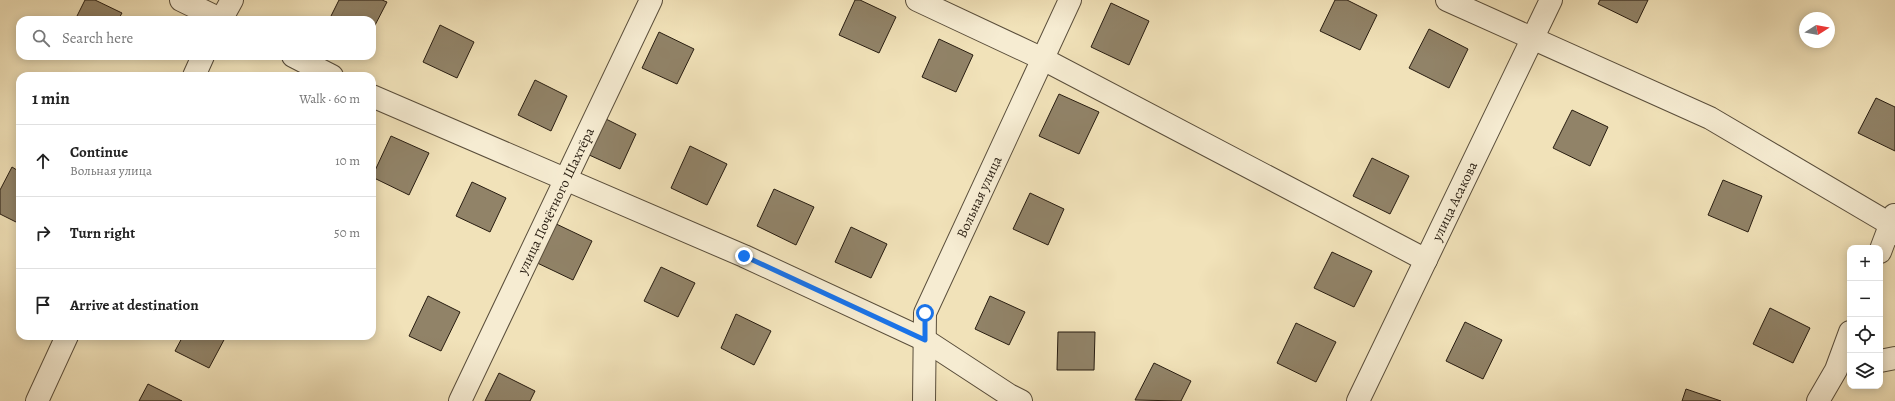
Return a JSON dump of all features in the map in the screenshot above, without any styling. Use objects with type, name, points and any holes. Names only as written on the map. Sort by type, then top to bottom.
[{"type":"street","points":[[182,0],[214,16]]},
{"type":"street","points":[[224,16],[232,0]]},
{"type":"street","name":"улица Почётного Шахтёра","points":[[460,401],[651,0]]},
{"type":"street","points":[[917,0],[1043,59],[1426,260]]},
{"type":"street","name":"Вольная улица","points":[[924,401],[925,313],[1070,0]]},
{"type":"street","points":[[1447,0],[1710,118],[1893,224],[1883,246]]},
{"type":"street","name":"улица Асакова","points":[[1358,401],[1551,0]]},
{"type":"street","points":[[196,72],[201,60]]},
{"type":"street","points":[[301,60],[324,72]]},
{"type":"street","points":[[376,98],[744,256],[925,340],[1009,395],[1021,401]]},
{"type":"street","points":[[37,401],[65,340]]},
{"type":"street","points":[[1818,401],[1843,369],[1847,348]]},
{"type":"street","points":[[1883,360],[1895,358]]},
{"type":"building","points":[[85,0],[95,0],[122,13],[120,16],[77,16]]},
{"type":"building","points":[[339,0],[382,0],[387,2],[376,23],[376,16],[331,16]]},
{"type":"building","points":[[855,0],[860,0],[896,17],[879,53],[839,35]]},
{"type":"building","points":[[1335,0],[1347,0],[1377,15],[1360,50],[1320,31]]},
{"type":"building","points":[[1600,0],[1648,0],[1637,23],[1598,4]]},
{"type":"building","points":[[1111,3],[1149,21],[1129,65],[1091,47]]},
{"type":"building","points":[[440,25],[474,42],[457,78],[423,62]]},
{"type":"building","points":[[1429,29],[1468,49],[1449,88],[1409,68]]},
{"type":"building","points":[[659,32],[694,49],[677,84],[642,68]]},
{"type":"building","points":[[939,39],[973,55],[956,92],[922,77]]},
{"type":"building","points":[[535,80],[567,96],[551,131],[518,115]]},
{"type":"building","points":[[1059,94],[1099,112],[1079,154],[1039,136]]},
{"type":"building","points":[[1876,98],[1895,107],[1895,151],[1858,133]]},
{"type":"building","points":[[1572,110],[1608,127],[1590,166],[1553,148]]},
{"type":"building","points":[[604,118],[636,134],[620,169],[587,154]]},
{"type":"building","points":[[391,136],[429,153],[409,195],[376,179],[376,168]]},
{"type":"building","points":[[690,146],[727,164],[707,205],[671,188]]},
{"type":"building","points":[[1372,158],[1409,176],[1390,214],[1353,196]]},
{"type":"building","points":[[12,167],[16,170],[16,222],[0,214],[0,190]]},
{"type":"building","points":[[1723,180],[1762,196],[1748,232],[1708,215]]},
{"type":"building","points":[[472,182],[506,198],[490,232],[456,216]]},
{"type":"building","points":[[774,189],[814,207],[796,245],[757,226]]},
{"type":"building","points":[[1030,193],[1064,209],[1048,245],[1013,229]]},
{"type":"building","points":[[550,221],[592,241],[573,280],[531,260]]},
{"type":"building","points":[[851,227],[887,244],[871,278],[835,262]]},
{"type":"building","points":[[1332,252],[1372,271],[1354,307],[1314,288]]},
{"type":"building","points":[[661,267],[695,283],[678,317],[644,301]]},
{"type":"building","points":[[428,296],[460,312],[441,351],[409,336]]},
{"type":"building","points":[[990,296],[1025,312],[1009,345],[975,329]]},
{"type":"building","points":[[1770,308],[1810,328],[1793,363],[1753,344]]},
{"type":"building","points":[[736,314],[771,331],[754,365],[721,348]]},
{"type":"building","points":[[1465,322],[1502,340],[1483,379],[1446,361]]},
{"type":"building","points":[[1296,323],[1336,342],[1316,382],[1277,363]]},
{"type":"building","points":[[1058,332],[1095,332],[1094,370],[1057,370]]},
{"type":"building","points":[[181,340],[224,340],[209,368],[175,351]]},
{"type":"building","points":[[1154,363],[1191,381],[1181,401],[1135,400]]},
{"type":"building","points":[[499,373],[535,391],[530,401],[485,401]]},
{"type":"building","points":[[148,384],[182,401],[139,401]]},
{"type":"building","points":[[1686,389],[1721,401],[1682,401]]},
{"type":"route","points":[[744,256],[925,340],[925,313]]}]
